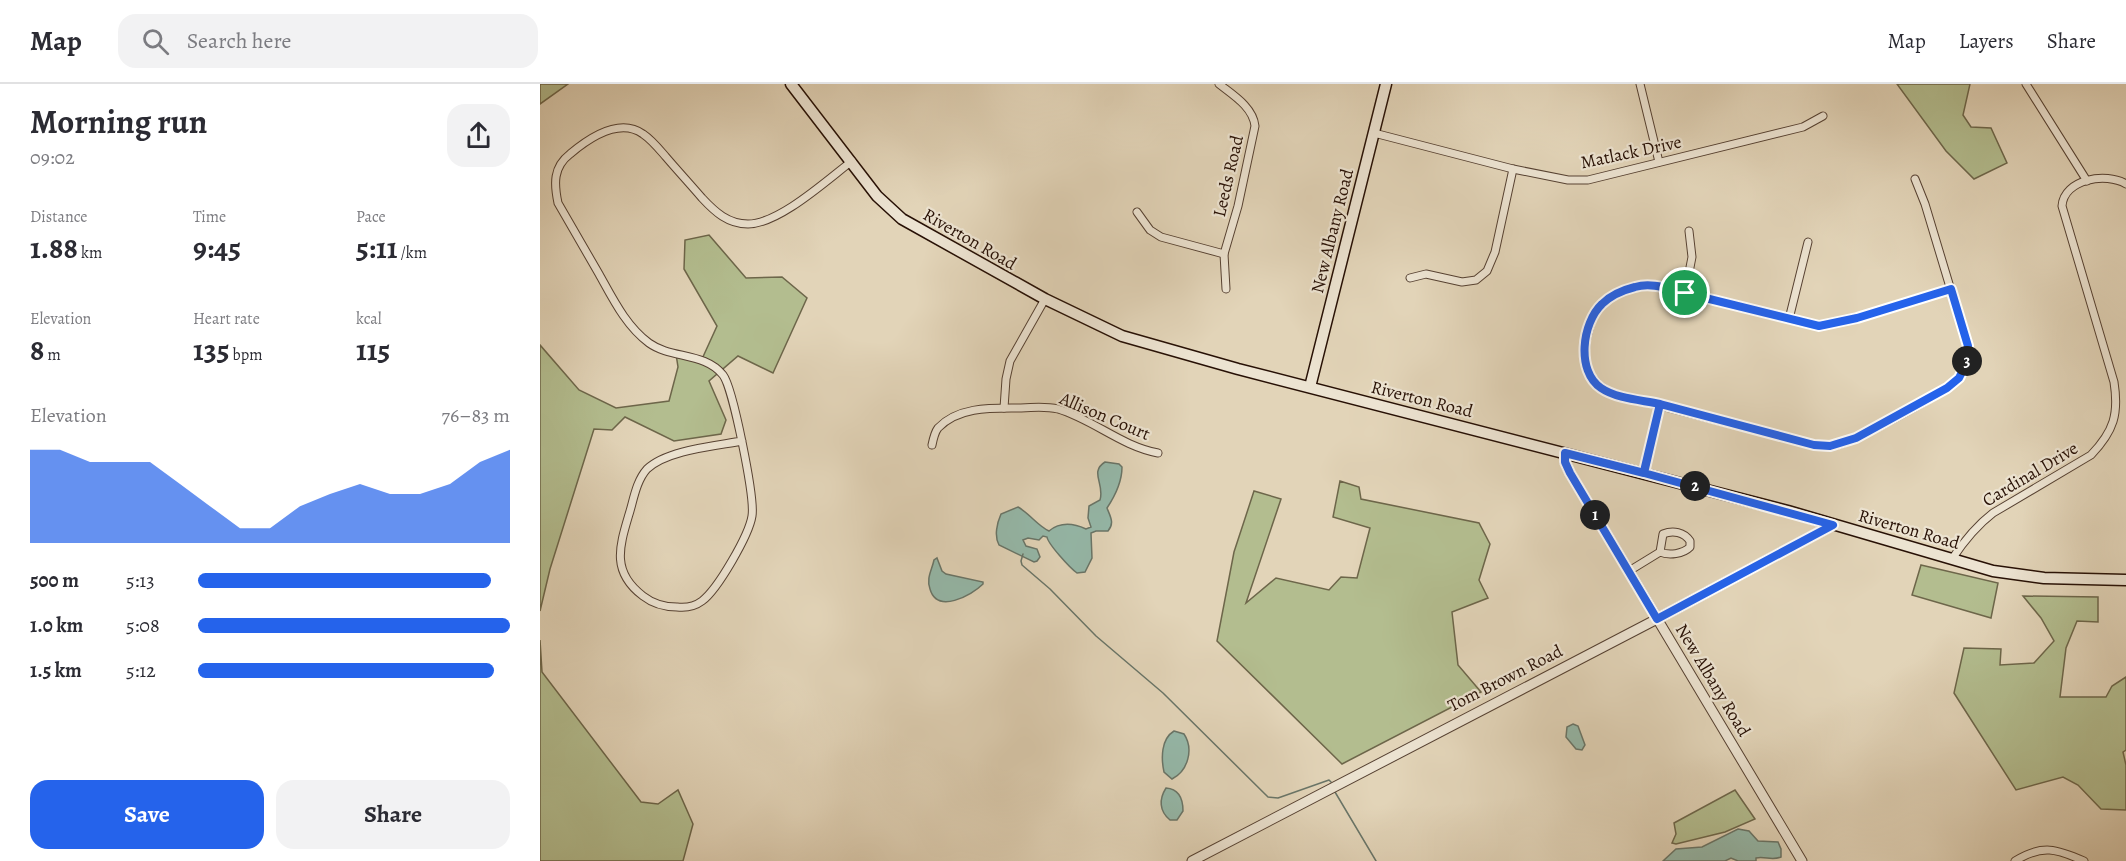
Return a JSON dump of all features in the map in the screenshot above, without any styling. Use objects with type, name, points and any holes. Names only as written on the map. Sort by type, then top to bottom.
[{"type":"main road","name":"Riverton Road","points":[[792,84],[877,196],[902,219],[1045,299],[1093,324],[1140,343],[1644,473],[1994,571],[2044,578],[2126,580]]},
{"type":"main road","name":"New Albany Road","points":[[1311,387],[1386,84]]},
{"type":"street","name":"Leeds Road","points":[[1219,84],[1244,104],[1252,115],[1255,126],[1238,206],[1224,254],[1226,289]]},
{"type":"street","points":[[1640,84],[1659,162]]},
{"type":"street","points":[[2026,84],[2087,181],[2109,178],[2118,179],[2126,184]]},
{"type":"street","name":"Matlack Drive","points":[[1374,133],[1513,169],[1568,180],[1588,180],[1803,127],[1823,116]]},
{"type":"street","points":[[742,441],[674,455],[660,460],[644,474],[637,486],[621,541],[620,554],[624,577],[632,588],[649,600],[673,608],[690,607],[703,601],[722,577],[749,528],[753,513],[742,441],[730,389],[723,374],[711,363],[668,352],[652,345],[622,314],[558,203],[554,185],[558,168],[568,155],[603,132],[620,128],[636,130],[655,145],[713,210],[729,221],[748,224],[774,218],[852,161]]},
{"type":"street","points":[[1410,278],[1426,274],[1462,282],[1476,279],[1487,272],[1495,252],[1513,169]]},
{"type":"street","points":[[1915,178],[1925,204],[1951,289],[1968,346],[1963,372],[1947,388],[1856,438],[1830,446],[1814,445],[1614,394],[1602,388],[1592,379],[1585,361],[1589,327],[1594,315],[1610,297],[1634,287],[1655,285],[1811,325],[1834,324],[1951,289]]},
{"type":"street","name":"Cardinal Drive","points":[[1952,559],[1981,522],[2091,455],[2104,441],[2112,426],[2117,401],[2114,382],[2062,206],[2066,193],[2087,181]]},
{"type":"street","points":[[1137,212],[1150,230],[1161,237],[1224,254]]},
{"type":"street","points":[[1685,293],[1692,257],[1689,231]]},
{"type":"street","points":[[1789,319],[1808,242]]},
{"type":"street","points":[[1004,408],[1005,379],[1010,362],[1045,299]]},
{"type":"street","points":[[1644,473],[1660,404]]},
{"type":"street","name":"Allison Court","points":[[932,445],[937,429],[950,419],[968,411],[1055,408],[1077,416],[1140,449],[1158,453]]},
{"type":"street","name":"New Albany Road","points":[[1565,453],[1565,462],[1570,473],[1802,861]]},
{"type":"street","name":"Tom Brown Road","points":[[1192,861],[1833,525]]},
{"type":"street","points":[[1629,570],[1660,552],[1666,554],[1687,551],[1690,541],[1682,534],[1669,532],[1663,534],[1660,552]]},
{"type":"street","points":[[2015,861],[2034,851],[2044,849],[2055,850],[2084,861]]},
{"type":"shaded area","points":[[540,84],[568,84],[540,104]]},
{"type":"shaded area","points":[[1897,84],[1970,84],[1963,115],[1971,127],[1991,128],[2007,163],[1974,179],[1946,151]]},
{"type":"shaded area","points":[[709,235],[746,278],[782,277],[807,298],[773,373],[738,356],[709,381],[726,420],[721,434],[674,441],[625,417],[612,430],[594,429],[550,569],[540,611],[540,345],[579,390],[616,408],[669,401],[678,367],[676,354],[702,359],[717,326],[684,269],[685,240]]},
{"type":"shaded area","points":[[1105,462],[1119,464],[1122,467],[1121,478],[1107,508],[1111,520],[1110,528],[1108,531],[1091,533],[1092,558],[1085,572],[1077,573],[1055,550],[1047,537],[1043,536],[1039,540],[1028,538],[1023,540],[1026,546],[1037,549],[1040,557],[1034,562],[999,545],[997,529],[1001,514],[1018,507],[1049,531],[1067,524],[1086,529],[1091,527],[1088,518],[1089,506],[1100,500],[1098,470]]},
{"type":"shaded area","points":[[1340,481],[1359,487],[1361,499],[1479,523],[1490,544],[1479,580],[1488,598],[1452,612],[1458,665],[1481,692],[1342,764],[1217,641],[1234,552],[1254,491],[1281,499],[1246,603],[1276,578],[1329,590],[1341,577],[1357,578],[1370,528],[1333,517]]},
{"type":"shaded area","points":[[937,558],[942,571],[946,574],[983,582],[983,584],[971,593],[955,600],[947,602],[940,600],[934,596],[929,581],[934,560]]},
{"type":"shaded area","points":[[1921,565],[1998,583],[1991,618],[1912,595]]},
{"type":"shaded area","points":[[2023,596],[2098,597],[2098,622],[2077,621],[2066,648],[2060,697],[2106,697],[2112,686],[2126,677],[2126,750],[2123,752],[2126,765],[2126,810],[2101,809],[2078,785],[2063,777],[2016,790],[1954,693],[1964,648],[2001,649],[2000,665],[2034,663],[2054,641],[2041,618]]},
{"type":"shaded area","points":[[540,640],[542,672],[641,802],[658,804],[678,790],[693,824],[683,861],[540,861]]},
{"type":"shaded area","points":[[1573,724],[1578,726],[1585,745],[1582,750],[1576,749],[1566,737],[1567,727]]},
{"type":"shaded area","points":[[1174,731],[1184,734],[1189,753],[1182,771],[1172,779],[1164,772],[1162,755],[1164,744]]},
{"type":"shaded area","points":[[1166,788],[1174,790],[1181,799],[1183,811],[1177,820],[1170,820],[1162,809],[1161,801]]},
{"type":"shaded area","points":[[1735,790],[1755,819],[1725,832],[1672,843],[1676,834],[1674,823]]},
{"type":"shaded area","points":[[1738,829],[1749,831],[1758,841],[1778,842],[1781,857],[1756,858],[1756,861],[1738,861],[1731,858],[1725,861],[1663,861],[1676,849],[1702,847]]},
{"type":"waterway","points":[[1023,554],[1022,565],[1050,589],[1096,636],[1163,693],[1268,797],[1278,798],[1329,780],[1331,782]]},
{"type":"waterway","points":[[1335,792],[1376,861]]},
{"type":"route","points":[[1685,293],[1647,284],[1634,287],[1610,297],[1601,305],[1589,327],[1585,361],[1592,379],[1602,388],[1614,394],[1660,404],[1644,473],[1565,453],[1565,462],[1570,473],[1657,619],[1833,525],[1644,473],[1645,467],[1660,404],[1814,445],[1838,445],[1856,438],[1947,388],[1963,372],[1968,346],[1951,289],[1857,318],[1819,326],[1685,293]]}]
